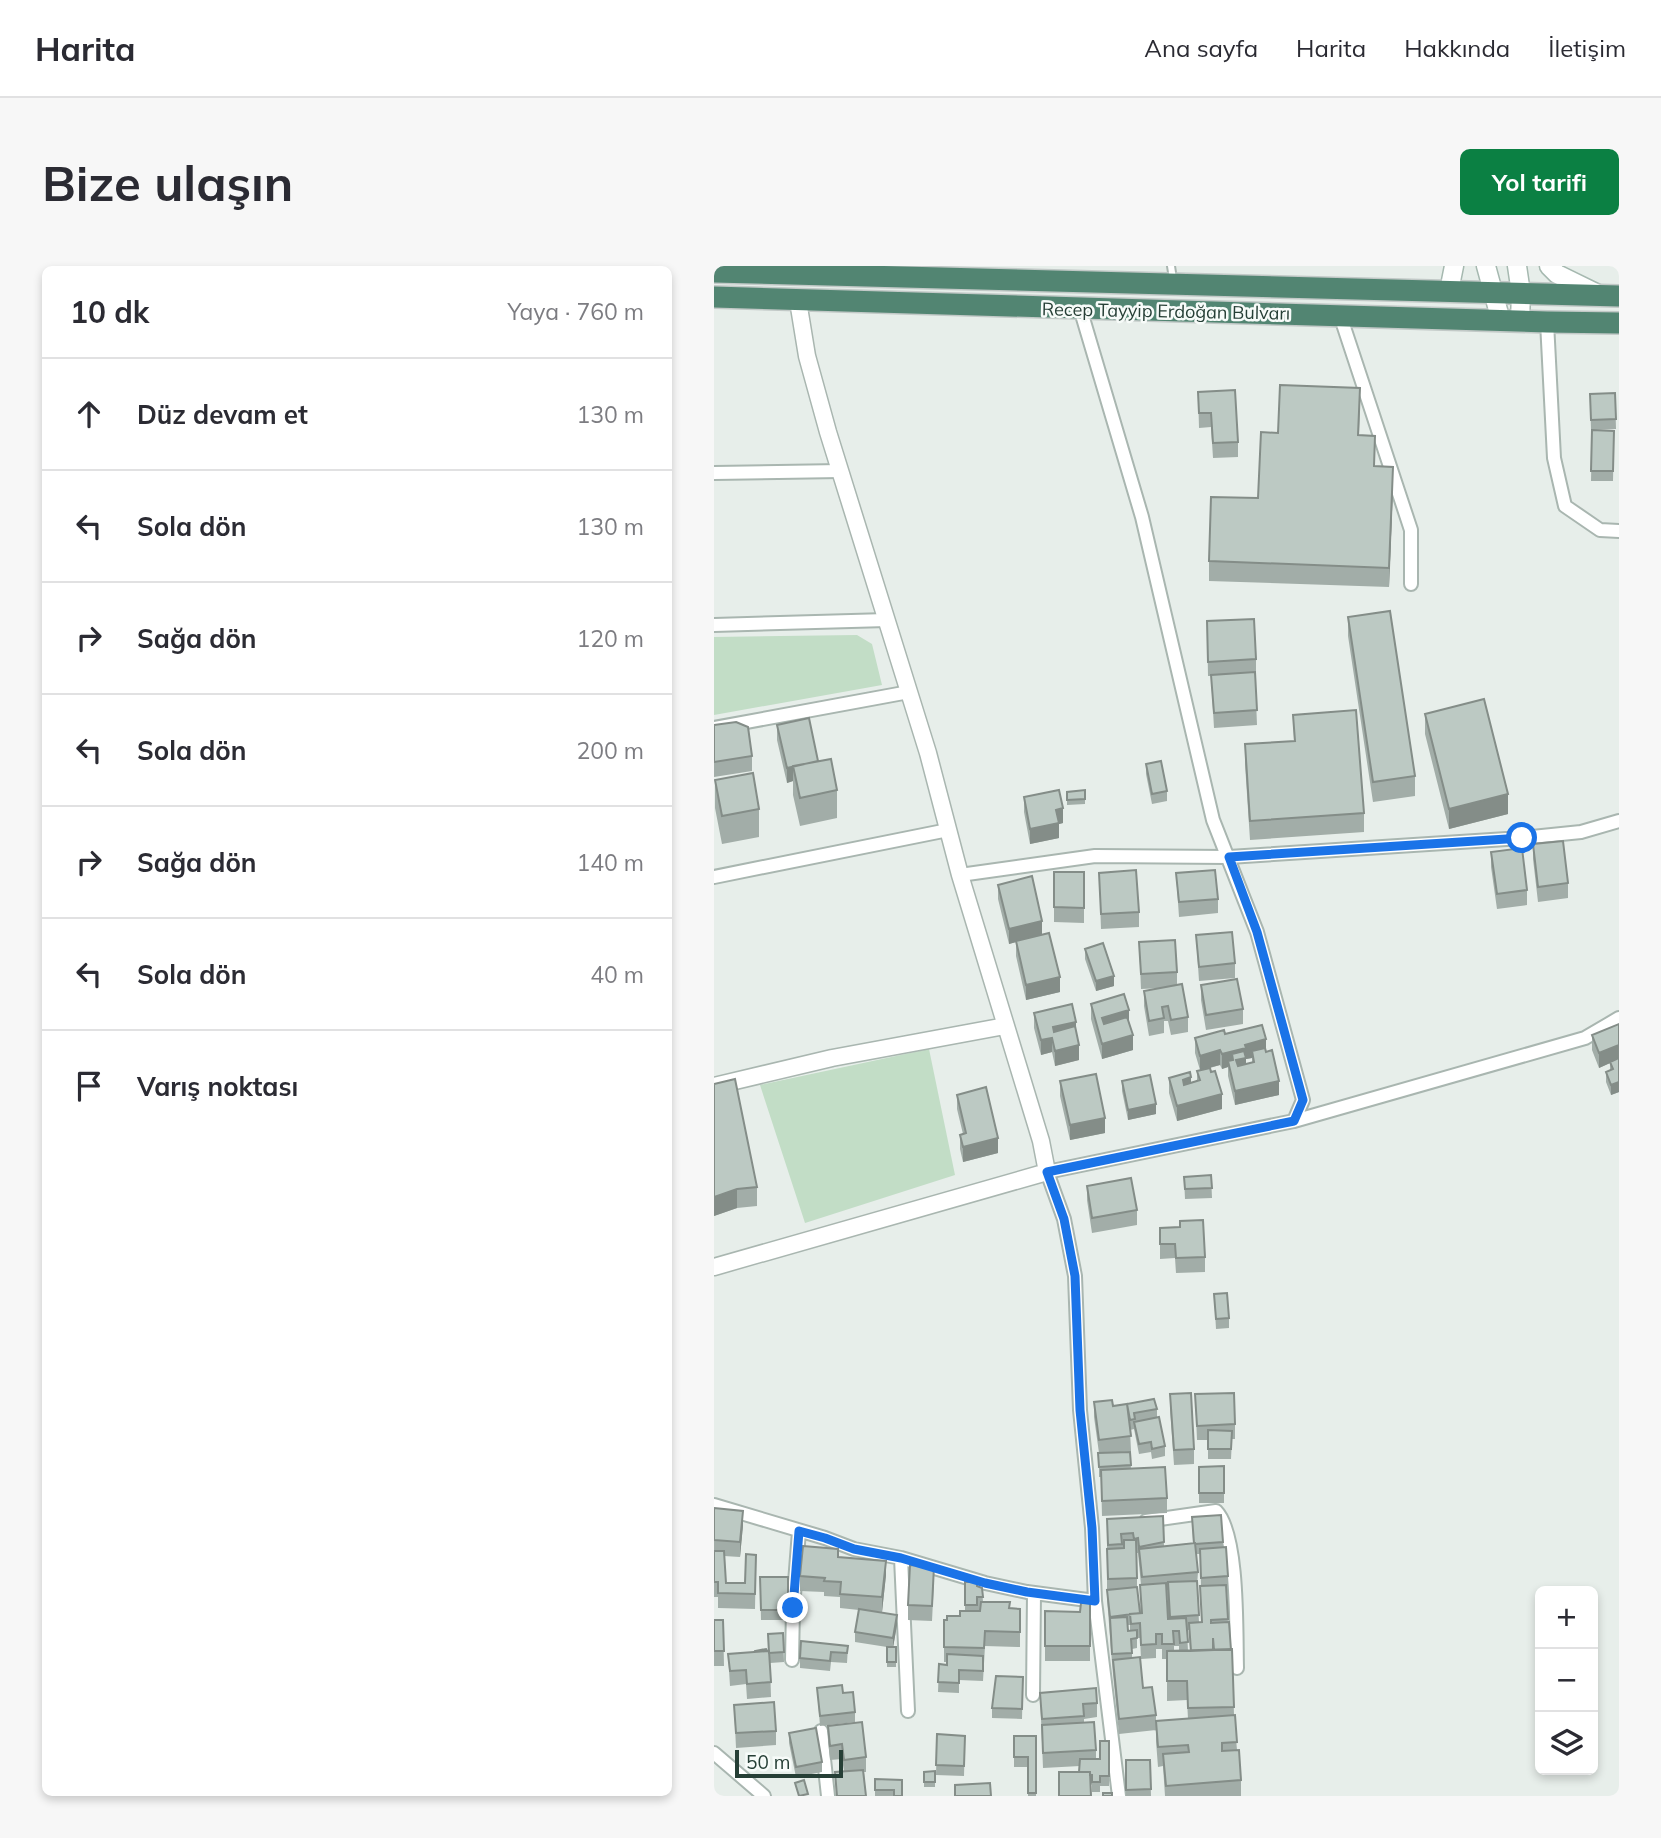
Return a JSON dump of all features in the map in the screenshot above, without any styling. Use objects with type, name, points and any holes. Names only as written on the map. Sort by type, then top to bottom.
[{"type":"highway","name":"Recep Tayyip Erdoğan Bulvarı","points":[[714,272],[765,270],[1172,275],[1449,292],[1609,295]]},
{"type":"highway","name":"Recep Tayyip Erdoğan Bulvarı","points":[[714,297],[1619,323]]},
{"type":"main road","points":[[1449,292],[1454,266]]},
{"type":"main road","points":[[1486,266],[1494,293],[1511,321]]},
{"type":"main road","points":[[1511,321],[1521,293],[1517,266]]},
{"type":"main road","points":[[1549,266],[1556,274],[1609,295]]},
{"type":"street","points":[[798,301],[807,356],[909,692],[960,875],[1041,1141],[1047,1172],[1064,1219],[1075,1276],[1080,1410],[1098,1527],[1095,1601],[1119,1796]]},
{"type":"street","points":[[1080,308],[1142,517],[1213,820],[1257,932],[1303,1100],[1294,1121]]},
{"type":"street","points":[[1340,315],[1410,530],[1411,584]]},
{"type":"street","points":[[1547,322],[1554,458],[1565,506],[1600,530],[1619,531]]},
{"type":"street","points":[[714,473],[841,471]]},
{"type":"street","points":[[714,625],[887,620]]},
{"type":"street","points":[[714,728],[909,692]]},
{"type":"street","points":[[960,875],[1095,856],[1229,857],[1522,838],[1581,832],[1619,821]]},
{"type":"street","points":[[714,877],[948,830]]},
{"type":"street","points":[[714,1267],[1047,1172],[1294,1121],[1585,1038],[1619,1018]]},
{"type":"street","points":[[714,1086],[832,1058],[1006,1026]]},
{"type":"street","points":[[714,1505],[854,1549],[901,1558],[985,1583],[1095,1601]]},
{"type":"street","points":[[1138,1522],[1216,1511],[1221,1517],[1226,1530],[1235,1589],[1237,1668]]},
{"type":"street","points":[[792,1660],[799,1531]]},
{"type":"street","points":[[901,1558],[908,1712]]},
{"type":"street","points":[[1034,1593],[1034,1695]]},
{"type":"street","points":[[821,1731],[828,1796]]},
{"type":"street","points":[[714,1753],[764,1796]]},
{"type":"green space","points":[[857,635],[872,644],[882,685],[714,715],[714,637]]},
{"type":"green space","points":[[929,1049],[955,1175],[805,1223],[760,1085]]},
{"type":"building","points":[[1280,385],[1360,388],[1358,435],[1375,436],[1374,466],[1393,467],[1389,568],[1209,561],[1211,497],[1258,498],[1261,432],[1278,433]]},
{"type":"building","points":[[1235,390],[1238,442],[1213,443],[1211,413],[1199,413],[1198,392]]},
{"type":"building","points":[[1615,393],[1616,419],[1591,420],[1590,394]]},
{"type":"building","points":[[1592,430],[1614,431],[1613,471],[1591,471]]},
{"type":"building","points":[[1390,611],[1415,776],[1373,782],[1348,617]]},
{"type":"building","points":[[1254,619],[1256,659],[1208,662],[1207,621]]},
{"type":"building","points":[[1255,672],[1257,710],[1214,713],[1211,675]]},
{"type":"building","points":[[1484,699],[1508,794],[1449,809],[1425,714]]},
{"type":"building","points":[[1356,710],[1364,813],[1250,821],[1245,744],[1295,741],[1293,715]]},
{"type":"building","points":[[809,718],[818,761],[787,768],[777,725]]},
{"type":"building","points":[[736,722],[748,727],[752,756],[714,762],[714,725]]},
{"type":"building","points":[[831,759],[837,790],[800,798],[793,766]]},
{"type":"building","points":[[1161,761],[1167,791],[1152,794],[1146,764]]},
{"type":"building","points":[[753,773],[759,809],[722,816],[715,780]]},
{"type":"building","points":[[1059,790],[1063,808],[1056,810],[1059,823],[1030,829],[1024,797]]},
{"type":"building","points":[[1085,790],[1085,799],[1067,800],[1067,792]]},
{"type":"building","points":[[1563,841],[1568,883],[1538,887],[1533,844]]},
{"type":"building","points":[[1522,848],[1527,890],[1497,894],[1491,852]]},
{"type":"building","points":[[1136,870],[1139,912],[1101,914],[1099,873]]},
{"type":"building","points":[[1215,870],[1218,899],[1179,902],[1176,873]]},
{"type":"building","points":[[1054,872],[1084,872],[1084,908],[1054,907]]},
{"type":"building","points":[[1032,876],[1042,921],[1009,929],[998,885]]},
{"type":"building","points":[[1232,932],[1235,963],[1199,967],[1196,935]]},
{"type":"building","points":[[1049,933],[1060,977],[1026,985],[1016,941]]},
{"type":"building","points":[[1175,940],[1177,972],[1141,974],[1139,942]]},
{"type":"building","points":[[1103,943],[1114,976],[1096,981],[1085,949]]},
{"type":"building","points":[[1237,979],[1243,1009],[1206,1015],[1201,985]]},
{"type":"building","points":[[1182,984],[1188,1017],[1171,1020],[1168,1006],[1162,1007],[1164,1018],[1149,1021],[1144,991]]},
{"type":"building","points":[[1124,994],[1129,1010],[1102,1018],[1104,1024],[1127,1017],[1133,1035],[1102,1044],[1091,1004]]},
{"type":"building","points":[[1072,1004],[1076,1022],[1053,1027],[1054,1032],[1075,1026],[1079,1045],[1055,1051],[1052,1038],[1041,1040],[1034,1013]]},
{"type":"building","points":[[1619,1024],[1619,1045],[1599,1053],[1592,1035]]},
{"type":"building","points":[[1262,1025],[1266,1039],[1245,1045],[1246,1048],[1222,1054],[1220,1050],[1200,1056],[1195,1038],[1224,1030],[1225,1034]]},
{"type":"building","points":[[1265,1048],[1266,1052],[1272,1050],[1279,1081],[1235,1091],[1228,1061],[1233,1060],[1232,1054],[1244,1051],[1246,1058],[1236,1060],[1238,1066],[1254,1062],[1252,1051]]},
{"type":"building","points":[[1619,1058],[1619,1082],[1611,1085],[1606,1072],[1613,1069],[1610,1062]]},
{"type":"building","points":[[1210,1068],[1211,1072],[1215,1071],[1222,1094],[1177,1106],[1169,1078],[1190,1072],[1191,1077],[1183,1080],[1184,1085],[1200,1080],[1197,1071]]},
{"type":"building","points":[[1096,1074],[1105,1118],[1070,1125],[1060,1081]]},
{"type":"building","points":[[1150,1075],[1156,1104],[1128,1110],[1122,1081]]},
{"type":"building","points":[[735,1079],[757,1187],[737,1189],[714,1197],[714,1084]]},
{"type":"building","points":[[986,1087],[998,1138],[963,1147],[960,1135],[966,1133],[957,1095]]},
{"type":"building","points":[[1211,1175],[1212,1188],[1185,1189],[1184,1177]]},
{"type":"building","points":[[1131,1178],[1137,1210],[1092,1218],[1087,1186]]},
{"type":"building","points":[[1203,1220],[1205,1257],[1176,1258],[1175,1244],[1160,1244],[1160,1228],[1180,1227],[1180,1221]]},
{"type":"building","points":[[1227,1293],[1229,1318],[1216,1319],[1214,1294]]},
{"type":"building","points":[[1191,1393],[1194,1449],[1174,1450],[1170,1394]]},
{"type":"building","points":[[1234,1393],[1235,1424],[1197,1426],[1195,1394]]},
{"type":"building","points":[[1154,1399],[1157,1409],[1134,1413],[1135,1419],[1130,1420],[1127,1404]]},
{"type":"building","points":[[1112,1400],[1113,1406],[1127,1404],[1131,1436],[1099,1440],[1094,1402]]},
{"type":"building","points":[[1159,1417],[1165,1446],[1152,1449],[1151,1442],[1139,1444],[1134,1422]]},
{"type":"building","points":[[1208,1430],[1232,1431],[1231,1449],[1208,1449]]},
{"type":"building","points":[[1130,1452],[1131,1465],[1099,1467],[1098,1453]]},
{"type":"building","points":[[1224,1466],[1224,1493],[1199,1493],[1199,1467]]},
{"type":"building","points":[[1165,1467],[1167,1498],[1102,1501],[1101,1470]]},
{"type":"building","points":[[714,1508],[743,1511],[740,1542],[714,1540]]},
{"type":"building","points":[[1221,1515],[1223,1542],[1195,1544],[1192,1517]]},
{"type":"building","points":[[1163,1516],[1164,1542],[1139,1547],[1138,1538],[1134,1539],[1133,1533],[1121,1534],[1122,1544],[1108,1545],[1107,1519]]},
{"type":"building","points":[[1124,1540],[1136,1540],[1137,1578],[1108,1579],[1107,1549],[1124,1548]]},
{"type":"building","points":[[1195,1543],[1198,1572],[1142,1577],[1139,1549]]},
{"type":"building","points":[[803,1546],[838,1549],[838,1557],[886,1561],[882,1597],[840,1594],[841,1582],[800,1576]]},
{"type":"building","points":[[1226,1547],[1228,1576],[1201,1578],[1200,1549]]},
{"type":"building","points":[[714,1551],[724,1551],[726,1583],[745,1583],[746,1554],[756,1555],[755,1594],[718,1593],[718,1582],[714,1582]]},
{"type":"building","points":[[910,1565],[934,1566],[932,1606],[908,1605]]},
{"type":"building","points":[[760,1577],[788,1577],[788,1610],[761,1610]]},
{"type":"building","points":[[1197,1581],[1199,1615],[1170,1617],[1168,1582]]},
{"type":"building","points":[[965,1582],[977,1582],[977,1586],[982,1588],[983,1597],[977,1597],[977,1605],[965,1605]]},
{"type":"building","points":[[1166,1583],[1168,1619],[1186,1618],[1188,1642],[1180,1643],[1179,1631],[1173,1631],[1174,1644],[1162,1644],[1162,1634],[1156,1634],[1156,1644],[1141,1645],[1140,1623],[1131,1624],[1130,1614],[1142,1613],[1140,1585]]},
{"type":"building","points":[[1226,1585],[1228,1619],[1211,1620],[1211,1623],[1229,1622],[1231,1650],[1214,1650],[1213,1638],[1213,1650],[1191,1651],[1189,1623],[1202,1622],[1200,1586]]},
{"type":"building","points":[[1137,1587],[1140,1613],[1110,1617],[1107,1590]]},
{"type":"building","points":[[981,1602],[1010,1602],[1009,1608],[1020,1609],[1020,1632],[985,1631],[984,1648],[944,1647],[944,1620],[947,1620],[947,1616],[960,1616],[960,1611],[980,1611]]},
{"type":"building","points":[[1081,1603],[1090,1603],[1090,1646],[1045,1646],[1045,1611],[1080,1612]]},
{"type":"building","points":[[859,1609],[897,1615],[893,1638],[855,1632]]},
{"type":"building","points":[[1127,1617],[1128,1631],[1137,1630],[1137,1638],[1131,1639],[1132,1653],[1112,1654],[1110,1618]]},
{"type":"building","points":[[714,1620],[723,1620],[724,1651],[714,1651]]},
{"type":"building","points":[[783,1633],[784,1652],[769,1653],[768,1634]]},
{"type":"building","points":[[801,1641],[848,1646],[847,1653],[831,1652],[830,1661],[800,1658]]},
{"type":"building","points":[[887,1647],[896,1647],[896,1662],[887,1662]]},
{"type":"building","points":[[1232,1649],[1234,1707],[1188,1708],[1187,1681],[1167,1681],[1167,1651]]},
{"type":"building","points":[[769,1651],[771,1682],[747,1684],[746,1670],[730,1671],[728,1654]]},
{"type":"building","points":[[947,1654],[983,1656],[983,1671],[959,1670],[959,1683],[938,1682],[939,1664],[947,1665]]},
{"type":"building","points":[[1140,1657],[1143,1688],[1152,1687],[1156,1715],[1119,1719],[1113,1660]]},
{"type":"building","points":[[996,1676],[1023,1677],[1022,1709],[992,1708]]},
{"type":"building","points":[[842,1685],[843,1693],[853,1692],[855,1712],[820,1716],[817,1688]]},
{"type":"building","points":[[1096,1688],[1097,1703],[1083,1704],[1084,1716],[1042,1719],[1040,1693]]},
{"type":"building","points":[[774,1702],[776,1731],[736,1733],[734,1705]]},
{"type":"building","points":[[1235,1715],[1237,1742],[1222,1743],[1222,1751],[1239,1750],[1241,1780],[1166,1786],[1163,1754],[1189,1752],[1188,1745],[1158,1747],[1156,1721]]},
{"type":"building","points":[[862,1722],[866,1757],[844,1760],[842,1744],[830,1746],[828,1726]]},
{"type":"building","points":[[1094,1722],[1096,1750],[1043,1753],[1042,1725]]},
{"type":"building","points":[[816,1728],[822,1762],[796,1767],[789,1733]]},
{"type":"building","points":[[937,1734],[965,1736],[964,1766],[936,1765]]},
{"type":"building","points":[[1014,1736],[1036,1736],[1036,1793],[1028,1793],[1028,1757],[1014,1757]]},
{"type":"building","points":[[1100,1741],[1109,1741],[1109,1776],[1100,1776],[1100,1782],[1092,1782],[1090,1772],[1079,1772],[1080,1759],[1100,1759]]},
{"type":"building","points":[[1126,1760],[1150,1760],[1151,1789],[1126,1790]]},
{"type":"building","points":[[863,1770],[866,1796],[837,1796],[835,1772]]},
{"type":"building","points":[[935,1771],[935,1782],[924,1782],[924,1772]]},
{"type":"building","points":[[1059,1772],[1090,1772],[1091,1796],[1059,1796]]},
{"type":"building","points":[[875,1779],[902,1780],[902,1796],[894,1796],[894,1790],[875,1790]]},
{"type":"building","points":[[804,1780],[808,1794],[799,1796],[795,1783]]},
{"type":"building","points":[[990,1783],[991,1796],[955,1796],[955,1785]]},
{"type":"route","points":[[793,1608],[799,1531],[854,1549],[901,1558],[985,1583],[1095,1601],[1092,1528],[1080,1410],[1075,1276],[1064,1219],[1047,1172],[1294,1121],[1303,1100],[1257,932],[1229,857],[1522,838]]}]
